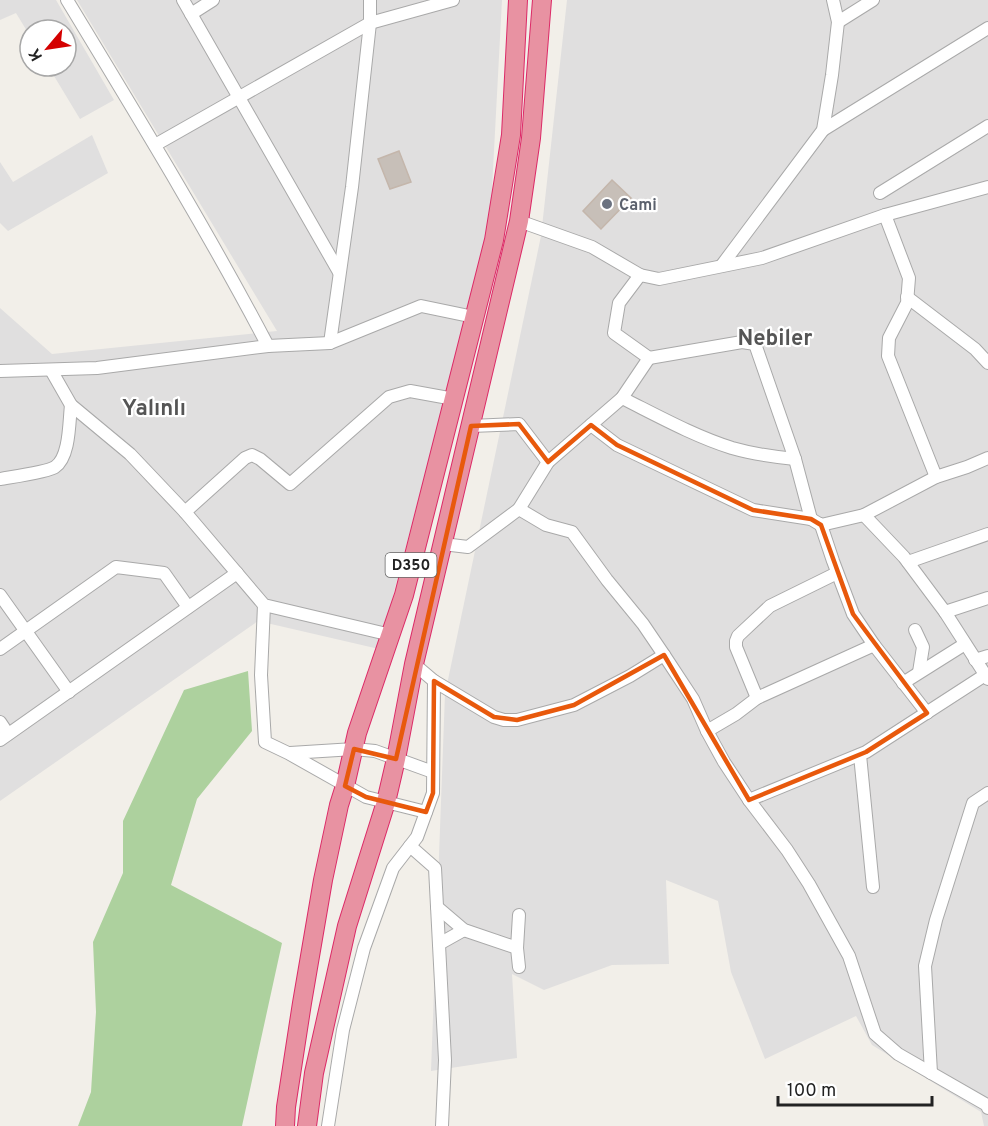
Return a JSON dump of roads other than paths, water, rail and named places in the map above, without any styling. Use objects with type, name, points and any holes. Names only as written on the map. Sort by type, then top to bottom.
[{"type":"highway","name":"D350","points":[[285,1126],[302,1003],[323,880],[339,805],[357,733],[404,595],[494,240],[511,135],[518,0]]},
{"type":"highway","name":"D350","points":[[307,1126],[314,1072],[347,926],[386,802],[414,664],[519,221],[531,138],[542,0]]},
{"type":"street","points":[[67,0],[155,145],[268,346]]},
{"type":"street","points":[[183,0],[339,272]]},
{"type":"street","points":[[191,14],[213,0]]},
{"type":"street","points":[[330,344],[352,187],[370,23],[370,0]]},
{"type":"street","points":[[155,145],[370,23],[453,0]]},
{"type":"street","points":[[823,130],[838,22],[833,0]]},
{"type":"street","points":[[838,22],[873,0]]},
{"type":"street","points":[[722,265],[823,130],[988,28]]},
{"type":"street","points":[[880,193],[988,126]]},
{"type":"street","points":[[519,221],[592,247],[640,275],[659,279],[762,258],[885,215],[988,187]]},
{"type":"street","points":[[885,215],[909,278],[907,303],[890,338],[888,356],[936,477]]},
{"type":"street","points":[[640,275],[619,303],[614,333],[649,357],[742,342],[755,344],[816,522],[853,614],[927,713]]},
{"type":"street","points":[[907,297],[975,350],[988,363]]},
{"type":"street","points":[[0,371],[97,368],[268,346],[330,344],[421,306],[474,317]]},
{"type":"street","points":[[443,544],[468,547],[519,509],[548,462],[622,398],[649,357]]},
{"type":"street","points":[[51,370],[71,405],[130,454],[185,512],[264,605],[391,635]]},
{"type":"street","points":[[185,512],[245,458],[252,455],[290,484],[389,397],[410,391],[454,399]]},
{"type":"street","points":[[622,398],[710,440],[751,453],[795,459]]},
{"type":"street","points":[[0,479],[53,469],[61,462],[65,453],[71,405]]},
{"type":"street","points":[[471,426],[519,424],[548,462]]},
{"type":"street","points":[[591,426],[617,445],[753,510],[816,522],[864,515],[936,477],[988,458]]},
{"type":"street","points":[[519,509],[546,525],[572,532],[643,624],[693,699],[724,762],[787,850],[849,956],[875,1034],[898,1054],[988,1105]]},
{"type":"street","points":[[749,800],[866,752],[986,677],[945,612],[908,562],[864,515]]},
{"type":"street","points":[[908,562],[988,534]]},
{"type":"street","points":[[0,649],[116,567],[164,573],[188,607]]},
{"type":"street","points":[[0,722],[4,737],[237,573]]},
{"type":"street","points":[[758,698],[736,647],[735,641],[738,636],[770,606],[837,573]]},
{"type":"street","points":[[0,595],[69,692]]},
{"type":"street","points":[[945,612],[988,598]]},
{"type":"street","points":[[264,605],[261,675],[265,742],[366,797],[426,813]]},
{"type":"street","points":[[915,630],[923,647],[919,672]]},
{"type":"street","points":[[903,683],[965,644]]},
{"type":"street","points":[[707,731],[758,698],[874,645]]},
{"type":"street","points":[[923,647],[947,654]]},
{"type":"street","points":[[414,664],[434,681],[494,717],[518,720],[574,705],[630,676],[664,655]]},
{"type":"street","points":[[975,660],[988,656]]},
{"type":"street","points":[[328,1126],[343,1030],[364,948],[393,868],[417,837],[433,793],[434,681]]},
{"type":"street","points":[[288,753],[354,749],[375,751],[433,772]]},
{"type":"street","points":[[860,755],[873,887]]},
{"type":"street","points":[[931,1073],[926,966],[936,920],[973,803],[988,794]]},
{"type":"street","points":[[410,846],[435,868],[445,1060],[442,1126]]},
{"type":"street","points":[[437,907],[464,930],[518,948]]},
{"type":"street","points":[[519,915],[519,968]]},
{"type":"street","points":[[439,944],[464,930]]},
{"type":"place","name":"Cami","points":[[607,204]]},
{"type":"district","name":"Nebiler","points":[[775,337]]},
{"type":"district","name":"Yalınlı","points":[[154,407]]}]
